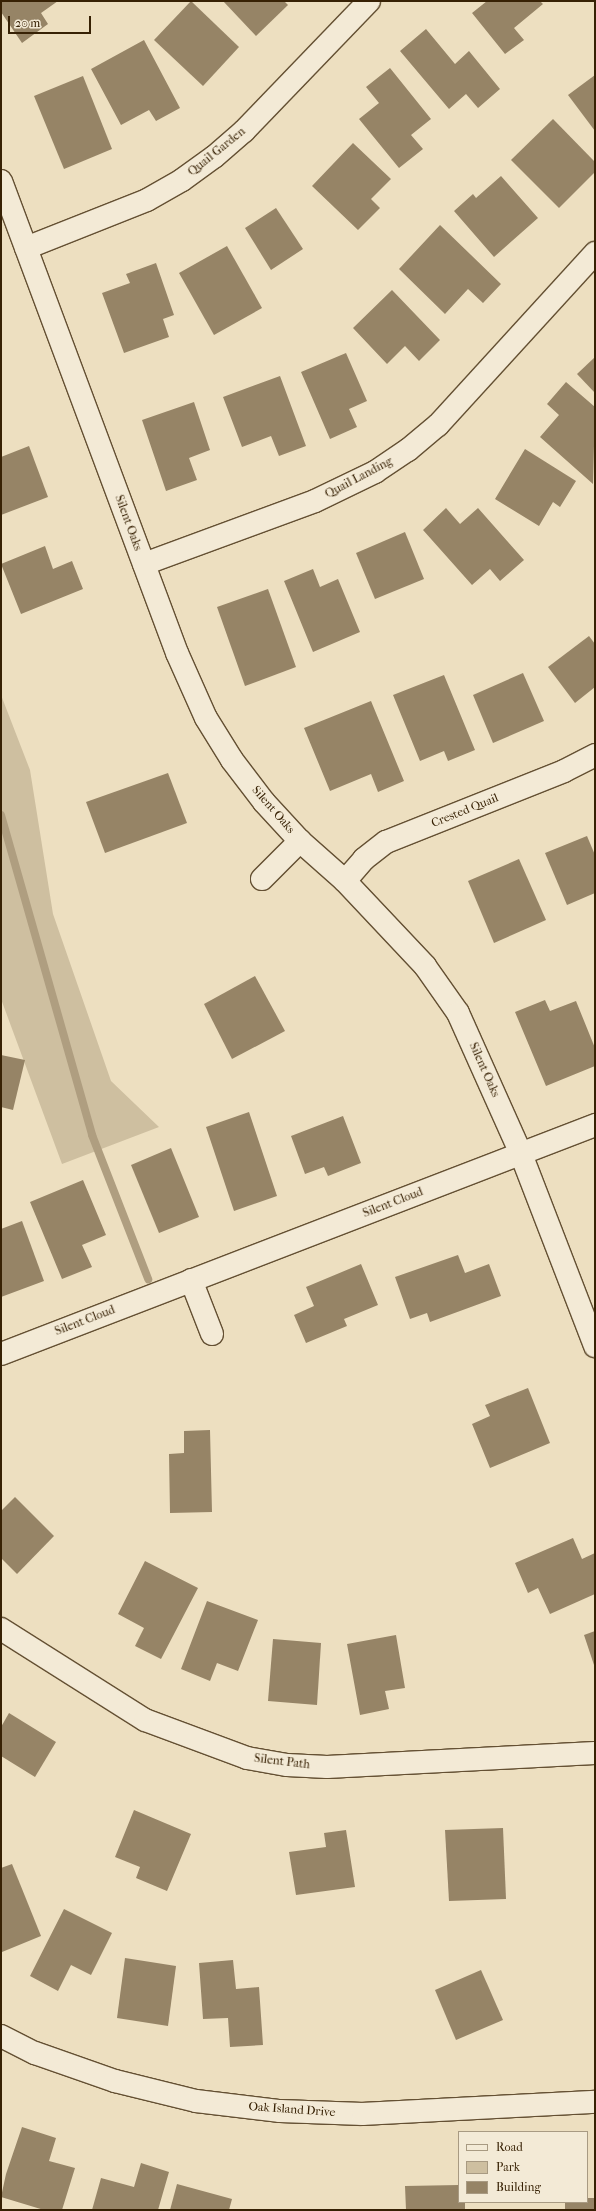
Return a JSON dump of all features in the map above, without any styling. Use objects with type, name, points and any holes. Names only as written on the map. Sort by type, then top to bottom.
[{"type":"street","name":"Quail Garden","points":[[26,248],[147,200],[209,161],[244,131],[369,1]]},
{"type":"street","name":"Silent Oaks","points":[[1,180],[177,653],[206,718],[232,760],[264,802],[300,841],[346,881],[425,966],[458,1013],[521,1154],[595,1346]]},
{"type":"street","name":"Quail Landing","points":[[144,564],[315,501],[374,472],[408,450],[438,425],[595,253]]},
{"type":"street","name":"Crested Quail","points":[[346,881],[364,859],[386,842],[564,771],[595,755]]},
{"type":"street","name":"Silent Oaks","points":[[262,879],[300,841]]},
{"type":"street","name":"Silent Cloud","points":[[1,1354],[595,1125]]},
{"type":"street","points":[[191,1280],[212,1334]]},
{"type":"street","name":"Silent Path","points":[[1,1630],[145,1720],[247,1758],[287,1765],[327,1767],[595,1753]]},
{"type":"street","name":"Oak Island Drive","points":[[1,2036],[36,2053],[114,2081],[196,2101],[280,2111],[363,2114],[595,2102]]},
{"type":"green space","points":[[1,695],[30,770],[53,914],[111,1081],[159,1127],[62,1164],[1,999]]},
{"type":"building","points":[[1,1],[58,1],[41,13],[48,24],[22,43],[1,12]]},
{"type":"building","points":[[191,1],[239,47],[203,86],[154,40]]},
{"type":"building","points":[[223,1],[284,1],[288,5],[256,36]]},
{"type":"building","points":[[487,1],[540,1],[543,4],[514,28],[524,40],[505,54],[472,13]]},
{"type":"building","points":[[426,29],[455,64],[469,51],[500,89],[478,108],[466,94],[449,109],[400,51]]},
{"type":"building","points":[[144,40],[180,108],[156,121],[149,110],[121,125],[91,69]]},
{"type":"building","points":[[390,68],[431,119],[411,135],[423,149],[399,168],[359,119],[379,103],[366,87]]},
{"type":"building","points":[[595,75],[595,131],[568,95]]},
{"type":"building","points":[[83,76],[112,149],[64,169],[34,96]]},
{"type":"building","points":[[553,119],[595,162],[595,172],[559,208],[511,160]]},
{"type":"building","points":[[353,143],[391,179],[371,199],[380,208],[358,230],[312,186]]},
{"type":"building","points":[[501,176],[538,218],[494,257],[454,211],[473,194],[476,198]]},
{"type":"building","points":[[276,208],[303,249],[271,270],[245,228]]},
{"type":"building","points":[[440,225],[501,284],[483,303],[468,289],[445,314],[399,269]]},
{"type":"building","points":[[227,246],[262,308],[214,335],[179,273]]},
{"type":"building","points":[[156,263],[174,315],[163,319],[169,337],[124,353],[102,293],[130,283],[126,274]]},
{"type":"building","points":[[392,290],[440,340],[419,361],[405,346],[387,364],[353,328]]},
{"type":"building","points":[[346,353],[367,401],[349,409],[357,427],[330,439],[301,372]]},
{"type":"building","points":[[595,357],[595,393],[577,374]]},
{"type":"building","points":[[280,376],[306,446],[279,456],[271,436],[242,447],[223,397]]},
{"type":"building","points":[[566,382],[595,407],[593,484],[540,437],[559,415],[547,404]]},
{"type":"building","points":[[194,402],[210,450],[189,458],[197,480],[166,491],[142,420]]},
{"type":"building","points":[[29,446],[48,497],[1,515],[1,457]]},
{"type":"building","points":[[525,449],[576,481],[560,507],[553,502],[539,526],[495,499]]},
{"type":"building","points":[[446,508],[460,524],[478,508],[524,560],[500,581],[490,569],[472,585],[423,530]]},
{"type":"building","points":[[405,532],[424,579],[375,599],[356,553]]},
{"type":"building","points":[[45,546],[53,569],[72,561],[83,589],[21,614],[1,564]]},
{"type":"building","points":[[313,569],[320,587],[338,579],[360,632],[313,652],[284,581]]},
{"type":"building","points":[[268,589],[296,667],[245,686],[217,607]]},
{"type":"building","points":[[589,636],[595,644],[595,687],[575,703],[548,667]]},
{"type":"building","points":[[523,673],[544,721],[493,743],[473,695]]},
{"type":"building","points":[[444,675],[475,750],[448,761],[444,751],[420,761],[393,695]]},
{"type":"building","points":[[371,701],[404,781],[378,792],[371,774],[330,791],[304,728]]},
{"type":"building","points":[[168,773],[187,823],[105,853],[86,802]]},
{"type":"building","points":[[587,836],[595,855],[595,893],[567,905],[545,853]]},
{"type":"building","points":[[519,859],[546,920],[494,943],[468,881]]},
{"type":"building","points":[[255,976],[285,1031],[232,1059],[204,1004]]},
{"type":"building","points":[[545,1000],[550,1011],[576,1001],[595,1048],[595,1066],[546,1086],[515,1012]]},
{"type":"building","points":[[1,1055],[25,1060],[13,1110],[1,1107]]},
{"type":"building","points":[[249,1112],[277,1196],[234,1211],[206,1127]]},
{"type":"building","points":[[343,1116],[361,1163],[328,1176],[324,1167],[305,1174],[291,1136]]},
{"type":"building","points":[[171,1148],[199,1217],[159,1233],[131,1165]]},
{"type":"building","points":[[83,1180],[106,1235],[82,1245],[92,1267],[62,1279],[30,1202]]},
{"type":"building","points":[[22,1221],[44,1281],[1,1297],[1,1229]]},
{"type":"building","points":[[458,1255],[465,1273],[489,1264],[501,1296],[430,1322],[427,1313],[410,1319],[395,1277]]},
{"type":"building","points":[[361,1264],[378,1305],[344,1319],[347,1326],[306,1343],[294,1315],[314,1306],[306,1287]]},
{"type":"building","points":[[528,1388],[550,1443],[490,1468],[472,1424],[490,1416],[485,1405]]},
{"type":"building","points":[[210,1430],[212,1512],[170,1513],[169,1454],[184,1453],[184,1431]]},
{"type":"building","points":[[15,1497],[54,1536],[17,1574],[1,1558],[1,1511]]},
{"type":"building","points":[[573,1538],[582,1559],[595,1553],[595,1594],[550,1614],[538,1588],[528,1593],[515,1563]]},
{"type":"building","points":[[145,1561],[198,1588],[161,1659],[135,1646],[144,1628],[118,1614]]},
{"type":"building","points":[[207,1601],[258,1620],[238,1671],[217,1663],[210,1681],[181,1669]]},
{"type":"building","points":[[595,1631],[595,1668],[584,1635]]},
{"type":"building","points":[[396,1635],[405,1688],[385,1691],[389,1709],[360,1715],[347,1644]]},
{"type":"building","points":[[273,1639],[321,1643],[317,1705],[268,1701]]},
{"type":"building","points":[[9,1713],[56,1742],[35,1777],[1,1756],[1,1727]]},
{"type":"building","points":[[134,1810],[191,1834],[167,1891],[136,1878],[140,1867],[115,1857]]},
{"type":"building","points":[[503,1828],[506,1899],[449,1901],[445,1830]]},
{"type":"building","points":[[346,1830],[355,1887],[296,1895],[289,1852],[326,1847],[324,1833]]},
{"type":"building","points":[[12,1864],[41,1936],[2,1952],[1,1868]]},
{"type":"building","points":[[64,1909],[112,1933],[91,1975],[71,1965],[58,1991],[30,1976]]},
{"type":"building","points":[[125,1958],[176,1966],[168,2026],[117,2018]]},
{"type":"building","points":[[233,1960],[236,1989],[259,1987],[263,2045],[230,2047],[228,2018],[203,2019],[199,1963]]},
{"type":"building","points":[[481,1970],[503,2020],[456,2040],[435,1990]]},
{"type":"building","points":[[22,2127],[56,2138],[49,2161],[75,2168],[62,2210],[44,2210],[1,2197],[6,2174]]},
{"type":"building","points":[[141,2163],[169,2172],[158,2210],[92,2210],[101,2178],[134,2187]]},
{"type":"building","points":[[177,2184],[232,2199],[229,2210],[170,2210]]},
{"type":"building","points":[[458,2185],[458,2203],[465,2203],[465,2210],[406,2210],[405,2186]]},
{"type":"building","points":[[588,2198],[595,2198],[595,2210],[565,2210],[565,2203],[588,2203]]},
{"type":"waterway","points":[[1,815],[92,1135],[148,1279]]}]
